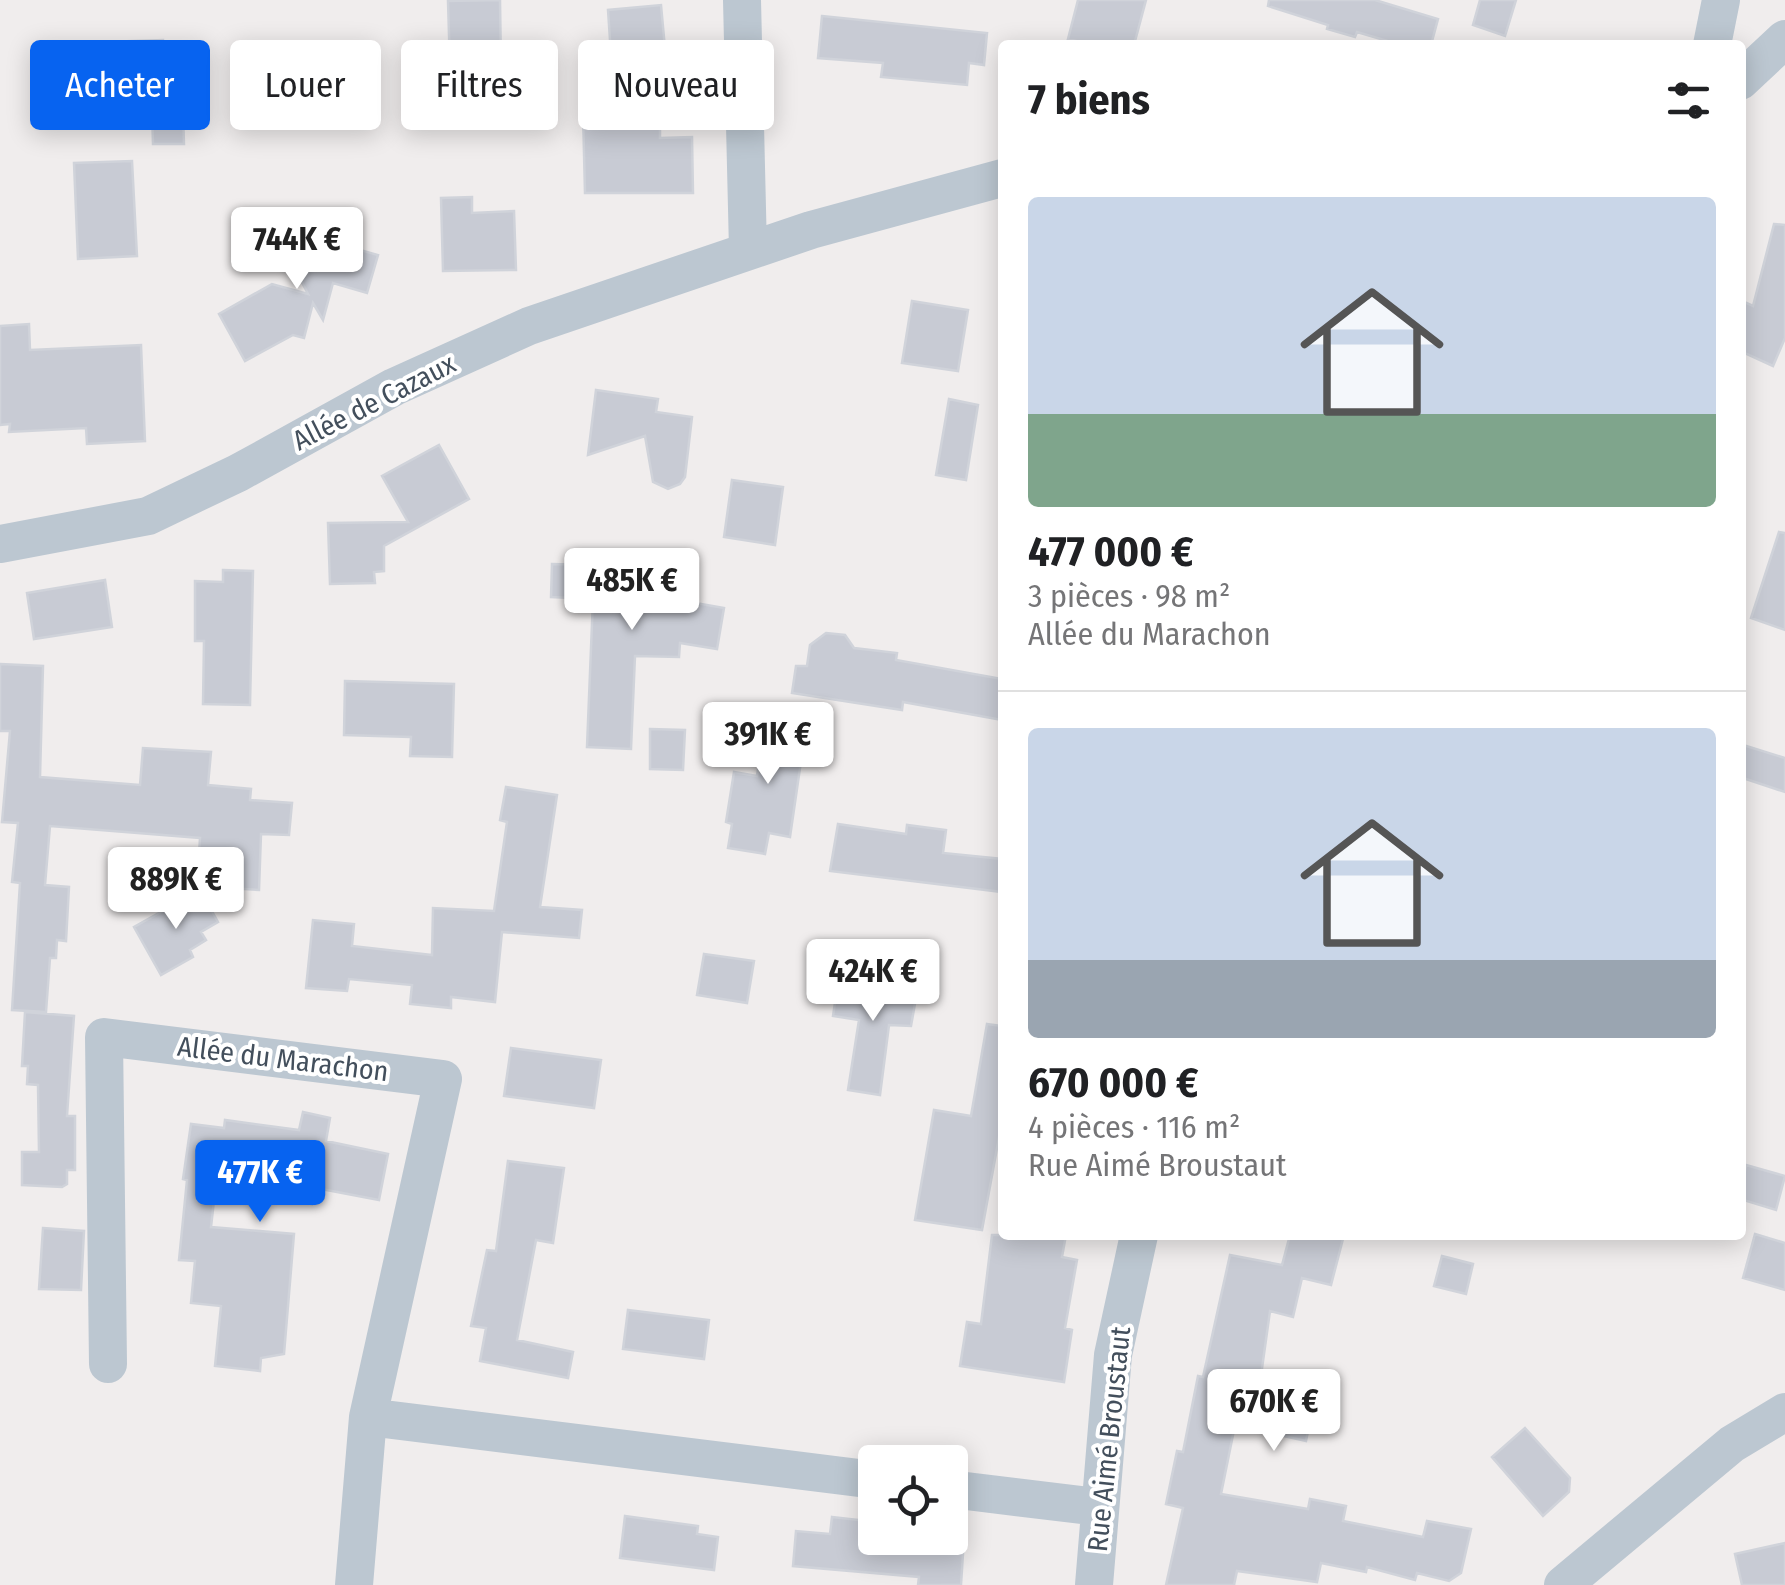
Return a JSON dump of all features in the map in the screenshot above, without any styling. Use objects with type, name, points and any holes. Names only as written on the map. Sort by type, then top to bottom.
[{"type":"street","points":[[742,0],[748,250]]},
{"type":"street","points":[[1713,40],[1720,0]]},
{"type":"street","points":[[1746,76],[1785,40]]},
{"type":"street","name":"Allée de Cazaux","points":[[0,544],[148,516],[238,474],[394,387],[529,326],[748,250],[998,179]]},
{"type":"street","name":"Allée du Marachon","points":[[108,1364],[104,1036],[443,1079],[368,1417],[354,1585]]},
{"type":"street","name":"Rue Aimé Broustaut","points":[[1094,1585],[1113,1355],[1138,1240]]},
{"type":"street","points":[[1563,1585],[1732,1444],[1785,1412]]},
{"type":"street","points":[[368,1417],[858,1478]]},
{"type":"street","points":[[968,1491],[1098,1508]]},
{"type":"building","points":[[500,0],[501,40],[449,40],[448,1]]},
{"type":"building","points":[[1078,0],[1146,0],[1135,40],[1068,39]]},
{"type":"building","points":[[1269,0],[1375,0],[1438,19],[1432,40],[1384,40],[1327,29],[1328,25],[1268,6]]},
{"type":"building","points":[[1480,0],[1516,0],[1505,36],[1473,25]]},
{"type":"building","points":[[661,5],[664,40],[610,40],[608,10]]},
{"type":"building","points":[[822,16],[987,33],[984,65],[969,63],[967,85],[881,77],[883,63],[818,58]]},
{"type":"building","points":[[153,130],[184,130],[184,144],[153,144]]},
{"type":"building","points":[[583,130],[660,130],[660,138],[692,137],[693,193],[585,193]]},
{"type":"building","points":[[132,161],[137,256],[78,259],[74,163]]},
{"type":"building","points":[[472,197],[472,213],[514,211],[516,270],[443,271],[441,198]]},
{"type":"building","points":[[1774,224],[1785,225],[1785,338],[1773,366],[1746,354],[1746,303],[1753,306]]},
{"type":"building","points":[[272,225],[378,255],[367,293],[333,283],[323,320],[313,303],[304,338],[293,335],[245,361],[219,314],[272,284],[308,294]]},
{"type":"building","points":[[912,301],[968,310],[958,371],[902,363]]},
{"type":"building","points":[[29,324],[30,350],[141,345],[145,441],[87,444],[86,428],[9,432],[10,424],[0,425],[0,326]]},
{"type":"building","points":[[596,390],[658,399],[656,412],[692,417],[685,477],[680,484],[668,489],[653,482],[645,436],[588,455]]},
{"type":"building","points":[[949,399],[978,405],[966,480],[936,475]]},
{"type":"building","points":[[439,445],[469,499],[384,546],[384,571],[374,572],[375,583],[330,584],[328,523],[408,522],[382,476]]},
{"type":"building","points":[[732,480],[783,487],[775,545],[724,537]]},
{"type":"building","points":[[1779,532],[1785,533],[1785,630],[1751,618]]},
{"type":"building","points":[[552,564],[695,568],[690,602],[724,608],[717,649],[680,643],[679,657],[635,656],[631,749],[587,747],[593,599],[551,597]]},
{"type":"building","points":[[223,570],[253,571],[250,705],[203,704],[204,641],[195,641],[195,581],[223,582]]},
{"type":"building","points":[[105,580],[112,627],[34,639],[27,593]]},
{"type":"building","points":[[826,633],[845,635],[854,648],[897,653],[896,660],[998,678],[998,719],[903,702],[902,710],[792,693],[796,666],[807,666],[810,645]]},
{"type":"building","points":[[0,664],[43,666],[40,777],[140,785],[143,748],[211,752],[208,785],[251,789],[250,800],[292,803],[289,835],[261,834],[259,890],[197,886],[200,838],[50,826],[45,885],[69,887],[66,941],[57,940],[56,958],[50,958],[46,1012],[12,1010],[20,883],[12,882],[18,823],[2,822],[10,731],[0,731]]},
{"type":"building","points":[[345,681],[454,684],[452,757],[410,756],[411,737],[344,735]]},
{"type":"building","points":[[766,714],[807,720],[790,837],[769,833],[765,854],[728,848],[732,824],[726,822],[734,772],[757,776]]},
{"type":"building","points":[[650,729],[685,730],[683,770],[650,769]]},
{"type":"building","points":[[1746,746],[1785,758],[1785,792],[1746,779]]},
{"type":"building","points":[[506,787],[557,795],[540,907],[582,910],[579,938],[502,932],[495,1002],[451,997],[451,1008],[410,1004],[412,985],[349,979],[347,991],[306,988],[313,920],[354,924],[352,946],[432,955],[433,908],[494,911],[507,822],[500,820]]},
{"type":"building","points":[[838,824],[906,834],[907,825],[946,830],[943,853],[998,859],[998,892],[830,871]]},
{"type":"building","points":[[200,890],[218,922],[201,932],[206,940],[190,950],[193,957],[161,975],[134,927]]},
{"type":"building","points":[[704,954],[754,961],[747,1003],[697,995]]},
{"type":"building","points":[[839,975],[918,987],[911,1026],[889,1025],[880,1095],[848,1090],[859,1020],[833,1016]]},
{"type":"building","points":[[25,1012],[74,1016],[67,1116],[75,1116],[75,1170],[67,1170],[67,1184],[62,1187],[22,1185],[22,1152],[39,1152],[38,1085],[27,1084],[28,1066],[22,1066]]},
{"type":"building","points":[[987,1024],[998,1025],[998,1143],[982,1230],[915,1220],[934,1110],[971,1116]]},
{"type":"building","points":[[511,1048],[601,1060],[594,1108],[504,1096]]},
{"type":"building","points":[[303,1112],[330,1118],[326,1141],[388,1154],[379,1200],[316,1188],[312,1204],[286,1199],[289,1182],[278,1180],[278,1174],[218,1165],[211,1227],[294,1234],[284,1354],[261,1358],[260,1371],[215,1366],[221,1306],[191,1303],[195,1261],[179,1260],[187,1180],[183,1179],[191,1124],[224,1128],[225,1120],[299,1130]]},
{"type":"building","points":[[508,1161],[564,1168],[553,1243],[536,1240],[517,1340],[573,1352],[568,1378],[480,1361],[486,1328],[471,1326],[487,1250],[496,1251]]},
{"type":"building","points":[[1746,1165],[1785,1176],[1776,1210],[1746,1201]]},
{"type":"building","points":[[43,1228],[84,1231],[81,1290],[39,1289]]},
{"type":"building","points":[[1755,1234],[1785,1243],[1785,1290],[1743,1278]]},
{"type":"building","points":[[992,1235],[998,1235],[998,1240],[1065,1240],[1062,1257],[1077,1260],[1065,1328],[1072,1330],[1064,1382],[960,1366],[967,1322],[981,1324]]},
{"type":"building","points":[[1289,1240],[1343,1240],[1331,1285],[1302,1278],[1293,1317],[1270,1311],[1258,1397],[1312,1412],[1306,1441],[1235,1425],[1221,1494],[1308,1509],[1310,1499],[1346,1506],[1343,1521],[1423,1537],[1427,1521],[1471,1529],[1461,1573],[1449,1581],[1417,1573],[1415,1580],[1367,1567],[1366,1572],[1321,1563],[1317,1582],[1237,1571],[1234,1585],[1166,1585],[1183,1508],[1166,1504],[1177,1451],[1183,1452],[1198,1376],[1203,1377],[1230,1255],[1282,1265]]},
{"type":"building","points":[[1442,1256],[1473,1264],[1466,1294],[1434,1286]]},
{"type":"building","points":[[628,1310],[709,1320],[704,1359],[623,1349]]},
{"type":"building","points":[[1525,1428],[1570,1478],[1569,1492],[1543,1516],[1492,1457]]},
{"type":"building","points":[[625,1516],[698,1526],[697,1534],[718,1537],[714,1570],[620,1558]]},
{"type":"building","points":[[832,1517],[858,1520],[858,1555],[963,1555],[961,1585],[918,1585],[919,1577],[793,1566],[796,1531],[830,1534]]},
{"type":"building","points":[[1785,1543],[1785,1585],[1742,1585],[1735,1554]]}]
